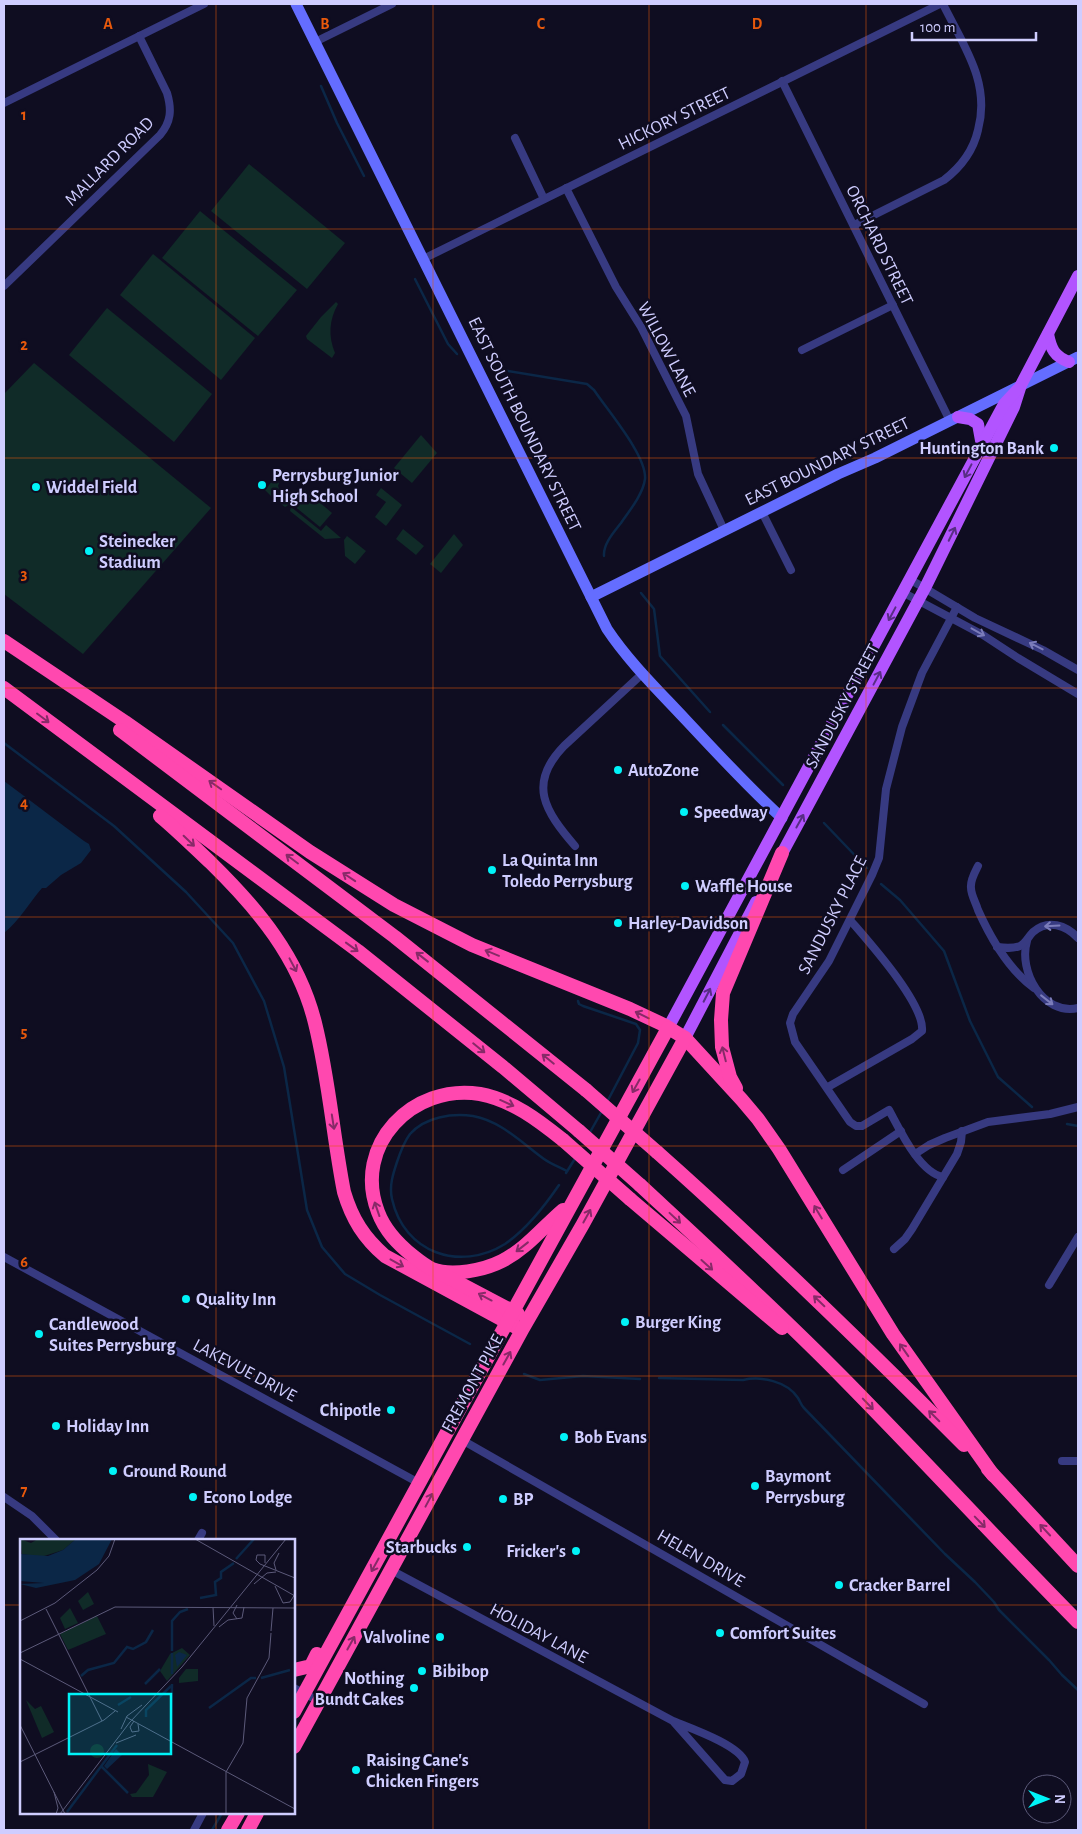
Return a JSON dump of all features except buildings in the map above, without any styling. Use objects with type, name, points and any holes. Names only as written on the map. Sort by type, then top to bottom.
[{"type":"highway","points":[[4,642],[125,722],[326,862],[394,906],[472,945],[630,1009],[685,1038],[742,1100],[779,1149],[893,1334],[993,1475]]},
{"type":"highway","points":[[4,642],[395,937],[586,1090],[731,1218],[790,1274],[993,1475],[1078,1566]]},
{"type":"highway","points":[[4,688],[129,783],[358,951],[496,1061],[579,1131],[771,1306],[843,1378],[1002,1546],[1078,1622]]},
{"type":"highway","points":[[129,783],[150,808],[178,831],[254,908],[273,932],[298,975],[307,998],[320,1045],[344,1192],[352,1216],[361,1232],[385,1256],[509,1316]]},
{"type":"highway","points":[[742,1100],[730,1077],[722,1047],[723,993],[782,853]]},
{"type":"highway","name":"FREMONT PIKE","points":[[295,1708],[299,1691],[350,1610],[668,1028]]},
{"type":"highway","name":"FREMONT PIKE","points":[[295,1745],[525,1325],[685,1038]]},
{"type":"highway","points":[[560,1223],[554,1253],[528,1302],[525,1325],[433,1269],[402,1248],[389,1234],[374,1200],[372,1175],[378,1151],[400,1116],[421,1102],[438,1096],[457,1093],[482,1095],[506,1102],[522,1110],[563,1140],[742,1296],[843,1378]]},
{"type":"highway","points":[[433,1269],[458,1272],[479,1270],[503,1261],[537,1235],[571,1203]]},
{"type":"highway","points":[[295,1670],[310,1666],[334,1624],[350,1610]]},
{"type":"highway","points":[[228,1830],[237,1814]]},
{"type":"highway","points":[[248,1830],[257,1814]]},
{"type":"main road","name":"SANDUSKY STREET","points":[[685,1038],[728,953],[925,588],[1014,407],[1021,385],[1078,276]]},
{"type":"main road","points":[[1048,334],[1050,346],[1054,353],[1073,359]]},
{"type":"main road","name":"SANDUSKY STREET","points":[[668,1028],[911,580],[1004,404],[1021,385]]},
{"type":"main road","points":[[954,419],[970,419],[978,424],[982,446]]},
{"type":"main road","points":[[728,953],[734,925],[779,841],[783,830],[782,818]]},
{"type":"street","points":[[4,103],[204,4]]},
{"type":"street","name":"EAST SOUTH BOUNDARY STREET","points":[[296,4],[591,597],[618,645],[642,674],[756,794],[782,818]]},
{"type":"street","points":[[315,42],[392,4]]},
{"type":"street","points":[[854,226],[944,180],[967,157],[977,136],[982,111],[980,83],[941,4]]},
{"type":"street","name":"HICKORY STREET","points":[[423,259],[941,4]]},
{"type":"street","name":"MALLARD ROAD","points":[[4,286],[160,136],[165,129],[170,116],[170,102],[139,36]]},
{"type":"street","name":"ORCHARD STREET","points":[[782,81],[893,305],[954,419]]},
{"type":"street","points":[[515,138],[544,199]]},
{"type":"street","name":"WILLOW LANE","points":[[566,188],[616,287],[642,327],[686,416],[698,474],[724,530]]},
{"type":"street","points":[[802,350],[893,305]]},
{"type":"street","name":"EAST BOUNDARY STREET","points":[[591,597],[1073,359]]},
{"type":"street","points":[[762,512],[790,570]]},
{"type":"street","points":[[911,580],[997,629],[1043,650],[1078,670]]},
{"type":"street","points":[[904,593],[983,635],[1078,693]]},
{"type":"street","name":"SANDUSKY PLACE","points":[[901,1131],[889,1110],[862,1126],[856,1126],[850,1122],[795,1042],[790,1023],[793,1014],[829,961],[879,858],[886,788],[909,704],[922,673],[957,607]]},
{"type":"street","points":[[575,846],[561,830],[548,808],[543,789],[545,772],[553,758],[642,674]]},
{"type":"street","points":[[978,866],[970,887],[980,914],[997,947],[1016,972],[1049,1003],[1067,1010],[1078,1008]]},
{"type":"street","points":[[828,1088],[912,1039],[922,1031],[919,1015],[907,993],[850,920]]},
{"type":"street","points":[[1034,988],[1027,964],[1025,948],[1032,933],[1038,928],[1052,925],[1062,926],[1078,938]]},
{"type":"street","points":[[997,947],[1012,948],[1027,941]]},
{"type":"street","points":[[915,1154],[929,1145],[988,1122],[1050,1114],[1078,1107]]},
{"type":"street","points":[[843,1170],[901,1131],[915,1154],[929,1170],[943,1177]]},
{"type":"street","points":[[894,1249],[905,1239],[943,1177],[960,1147],[962,1131]]},
{"type":"street","points":[[1049,1285],[1078,1237]]},
{"type":"street","name":"LAKEVUE DRIVE","points":[[4,1257],[419,1482]]},
{"type":"street","name":"HELEN DRIVE","points":[[462,1440],[924,1704]]},
{"type":"street","points":[[1062,1461],[1078,1460]]},
{"type":"street","points":[[4,1496],[32,1516],[55,1539]]},
{"type":"street","name":"HOLIDAY LANE","points":[[391,1570],[673,1721],[740,1753],[745,1762],[741,1774],[732,1781],[725,1780],[673,1721]]},
{"type":"street","points":[[299,1691],[319,1701]]},
{"type":"street","points":[[194,1830],[202,1814]]},
{"type":"green space","points":[[249,164],[345,243],[307,289],[211,211]]},
{"type":"green space","points":[[200,211],[297,290],[258,336],[162,258]]},
{"type":"green space","points":[[153,254],[255,338],[221,380],[120,295]]},
{"type":"green space","points":[[336,302],[338,304],[330,328],[335,353],[332,358],[307,339],[306,336]]},
{"type":"green space","points":[[107,308],[212,394],[174,442],[69,355]]},
{"type":"green space","name":"Steinecker Stadium","points":[[34,363],[211,508],[83,654],[4,594],[4,394]]},
{"type":"green space","points":[[421,435],[437,453],[412,483],[394,468]]},
{"type":"green space","points":[[274,479],[279,483],[280,491],[274,499],[265,490]]},
{"type":"green space","points":[[381,488],[402,505],[386,526],[375,517],[386,502],[376,495]]},
{"type":"green space","points":[[305,490],[332,513],[320,527],[293,505]]},
{"type":"green space","points":[[290,492],[296,497],[287,506],[285,507],[276,500],[282,493]]},
{"type":"green space","points":[[291,507],[321,531],[326,525],[341,538],[325,539],[290,511]]},
{"type":"green space","points":[[403,529],[424,546],[416,555],[396,539]]},
{"type":"green space","points":[[454,534],[463,545],[441,573],[430,564]]},
{"type":"green space","points":[[347,536],[366,551],[355,564],[345,556],[344,540]]},
{"type":"water","points":[[4,781],[89,844],[91,850],[81,863],[61,875],[46,888],[42,888],[4,933]]},
{"type":"waterway","points":[[321,86],[337,123],[364,176]]},
{"type":"waterway","points":[[415,279],[448,344],[457,354]]},
{"type":"waterway","points":[[496,369],[587,384],[594,390],[617,421],[640,458],[644,469],[644,485],[636,502],[612,534],[607,543],[604,556]]},
{"type":"waterway","points":[[641,593],[654,609],[660,656],[710,712]]},
{"type":"waterway","points":[[723,725],[783,785]]},
{"type":"waterway","points":[[4,743],[114,826],[186,892],[233,943],[264,1001],[284,1067],[307,1210],[322,1247],[345,1274],[470,1344]]},
{"type":"waterway","points":[[824,823],[867,868]]},
{"type":"waterway","points":[[881,884],[900,900],[944,951],[970,1021],[998,1077],[1032,1107]]},
{"type":"waterway","points":[[578,1001],[583,1006],[636,1024],[640,1030],[638,1043],[607,1102]]},
{"type":"waterway","points":[[589,1134],[602,1111]]},
{"type":"waterway","points":[[559,1185],[521,1232],[505,1244],[488,1252],[470,1256],[453,1256],[436,1252],[421,1244],[408,1233],[398,1218],[391,1189],[398,1159],[410,1134],[416,1128],[431,1120],[456,1115],[473,1116],[493,1123],[511,1133],[547,1161],[567,1171]]},
{"type":"waterway","points":[[1067,1124],[1078,1126]]},
{"type":"waterway","points":[[566,1173],[576,1157]]},
{"type":"waterway","points":[[524,1374],[540,1380],[583,1376],[640,1379]]},
{"type":"waterway","points":[[659,1378],[765,1379],[787,1387],[798,1398],[802,1406],[1078,1690]]},
{"type":"waterway","points":[[212,1830],[221,1814]]},
{"type":"place","name":"Huntington Bank","points":[[1054,448]]},
{"type":"place","name":"Perrysburg Junior High School","points":[[262,485]]},
{"type":"place","name":"Widdel Field","points":[[36,487]]},
{"type":"place","name":"Steinecker Stadium","points":[[89,551]]},
{"type":"place","name":"AutoZone","points":[[618,770]]},
{"type":"place","name":"Speedway","points":[[684,812]]},
{"type":"place","name":"La Quinta Inn Toledo Perrysburg","points":[[492,870]]},
{"type":"place","name":"Waffle House","points":[[685,886]]},
{"type":"place","name":"Harley-Davidson","points":[[618,923]]},
{"type":"place","name":"Quality Inn","points":[[186,1299]]},
{"type":"place","name":"Burger King","points":[[625,1322]]},
{"type":"place","name":"Candlewood Suites Perrysburg","points":[[39,1334]]},
{"type":"place","name":"Chipotle","points":[[391,1410]]},
{"type":"place","name":"Holiday Inn","points":[[56,1426]]},
{"type":"place","name":"Bob Evans","points":[[564,1437]]},
{"type":"place","name":"Ground Round","points":[[113,1471]]},
{"type":"place","name":"Baymont Perrysburg","points":[[755,1486]]},
{"type":"place","name":"Econo Lodge","points":[[193,1497]]},
{"type":"place","name":"BP","points":[[503,1499]]},
{"type":"place","name":"Starbucks","points":[[467,1547]]},
{"type":"place","name":"Fricker's","points":[[576,1551]]},
{"type":"place","name":"Cracker Barrel","points":[[839,1585]]},
{"type":"place","name":"Comfort Suites","points":[[720,1633]]},
{"type":"place","name":"Valvoline","points":[[440,1637]]},
{"type":"place","name":"Bibibop","points":[[422,1671]]},
{"type":"place","name":"Nothing Bundt Cakes","points":[[414,1688]]},
{"type":"place","name":"Raising Cane's Chicken Fingers","points":[[356,1770]]}]
